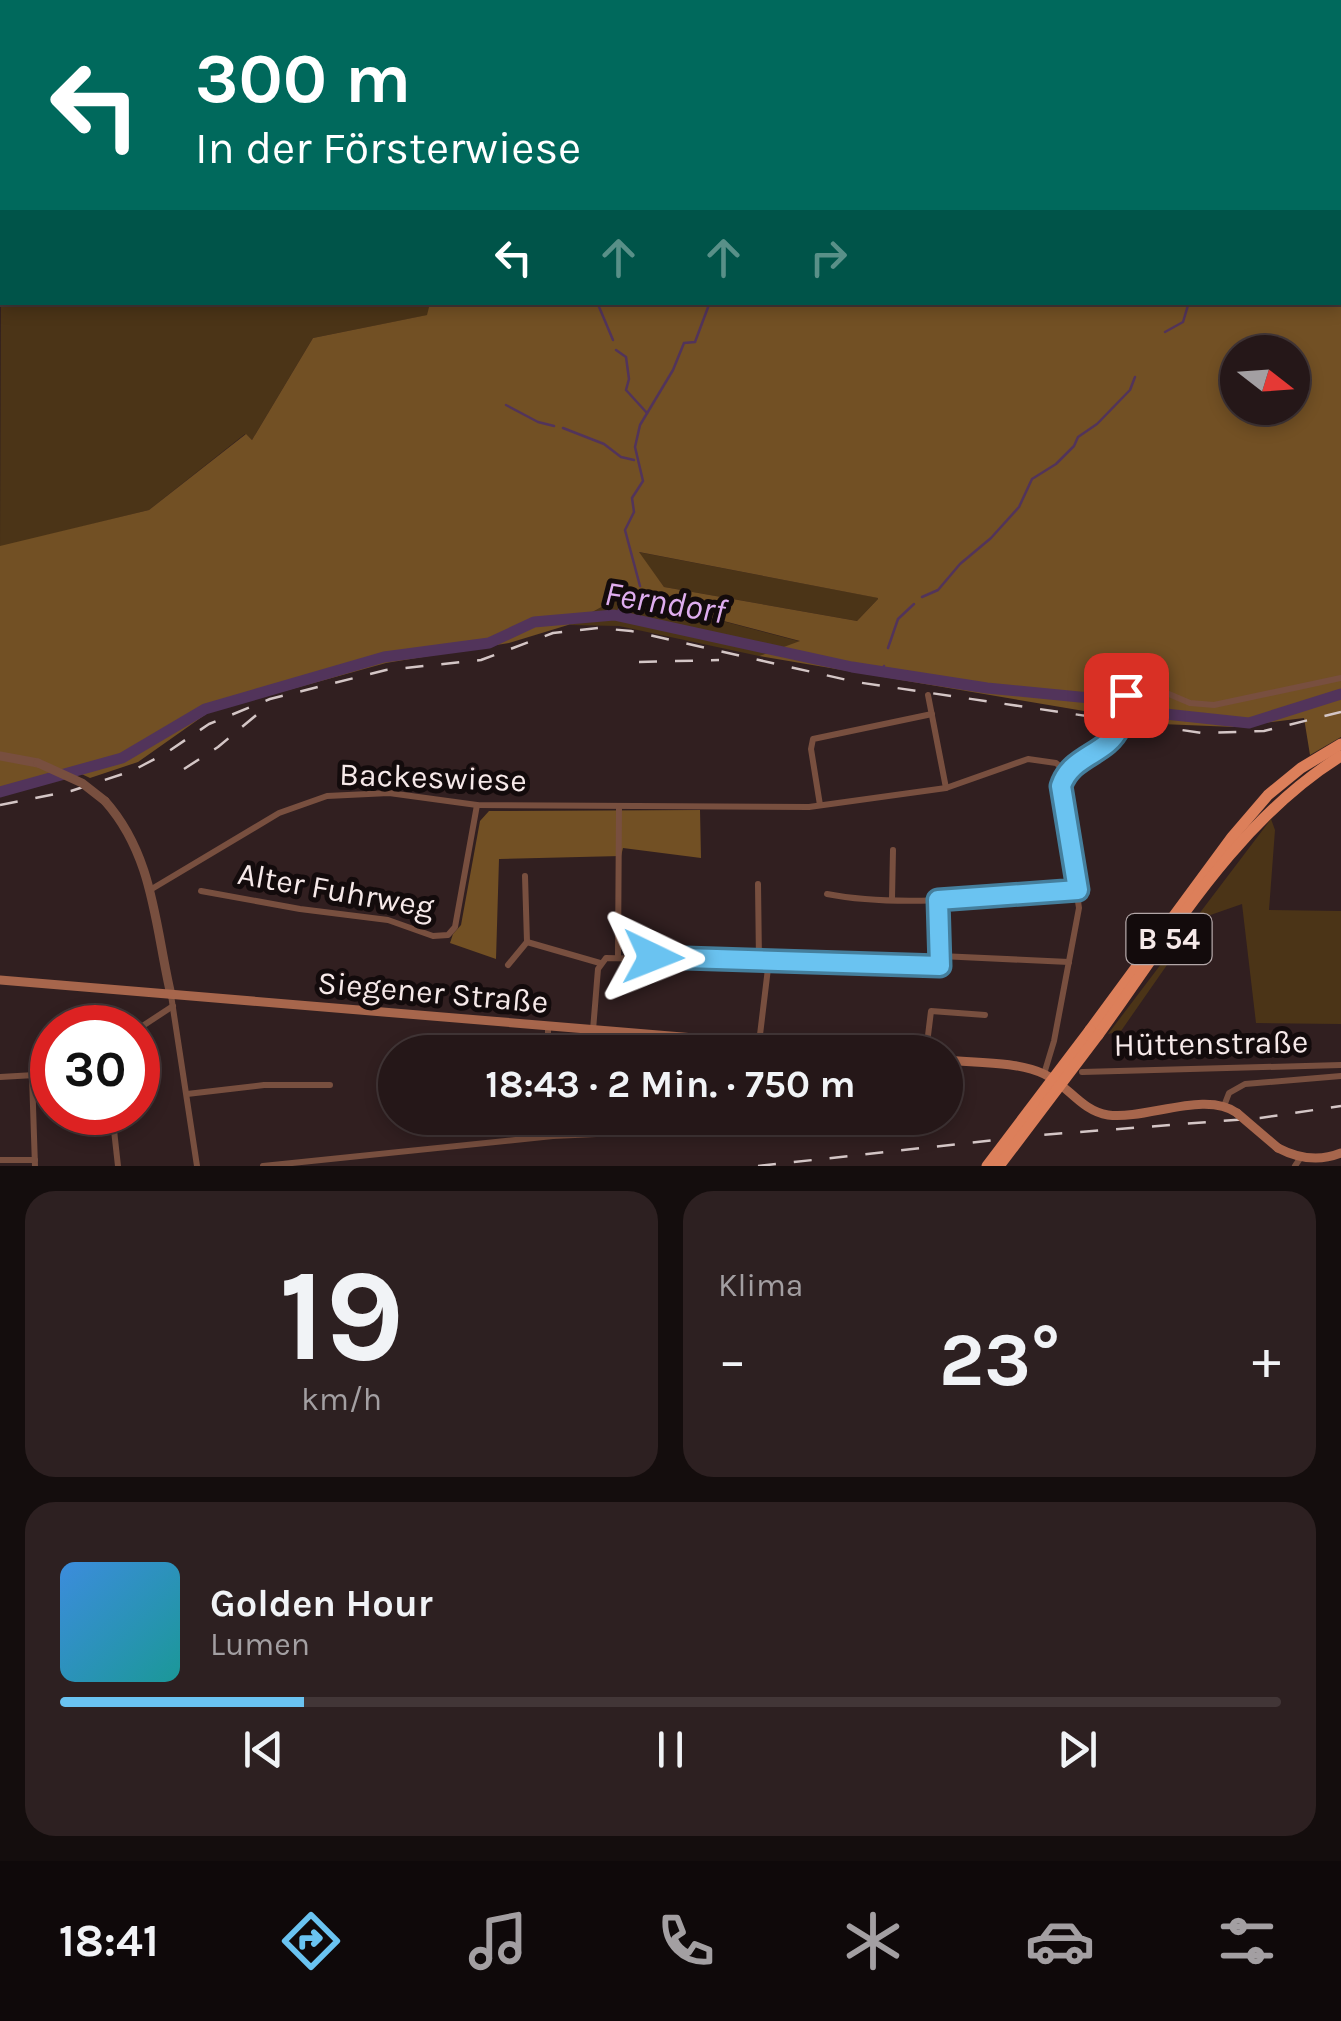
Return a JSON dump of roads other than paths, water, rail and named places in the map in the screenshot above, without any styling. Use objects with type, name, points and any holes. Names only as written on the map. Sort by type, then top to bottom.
[{"type":"highway","name":"B 54","points":[[999,1166],[1232,837],[1268,795],[1300,768],[1341,744]]},
{"type":"highway","name":"B 54","points":[[987,1166],[1240,842],[1274,804],[1341,756]]},
{"type":"main road","name":"Siegener Straße","points":[[0,980],[172,1001],[657,1035]]},
{"type":"main road","points":[[963,1062],[1018,1067],[1044,1074],[1082,1105],[1106,1115],[1224,1106],[1298,1162],[1335,1159]]},
{"type":"street","points":[[1044,1074],[1079,908],[1061,786],[1067,772],[1113,737],[1122,716],[1127,682],[1150,686],[1190,703],[1214,704],[1341,678]]},
{"type":"street","points":[[928,695],[946,788]]},
{"type":"street","points":[[820,806],[811,749],[813,739],[932,714]]},
{"type":"street","points":[[0,756],[38,763],[82,783],[121,819],[135,844],[150,890],[172,1001],[197,1166]]},
{"type":"street","name":"Backeswiese","points":[[150,890],[279,813],[327,796],[389,793],[477,805],[618,808],[820,806],[946,788],[1028,759],[1042,759],[1067,772]]},
{"type":"street","name":"Alter Fuhrweg","points":[[201,892],[388,920],[438,937],[448,934],[456,927],[477,805]]},
{"type":"street","points":[[618,808],[618,956]]},
{"type":"street","points":[[892,898],[893,850]]},
{"type":"street","points":[[508,965],[526,942],[525,876]]},
{"type":"street","points":[[758,884],[759,960]]},
{"type":"street","points":[[827,894],[938,900],[1078,890]]},
{"type":"street","points":[[593,1030],[600,963],[606,958],[940,966],[938,900]]},
{"type":"street","points":[[526,942],[600,963]]},
{"type":"street","points":[[940,956],[1069,962]]},
{"type":"street","points":[[761,1035],[769,960]]},
{"type":"street","points":[[160,1011],[172,1001]]},
{"type":"street","points":[[928,1035],[931,1010],[985,1014]]},
{"type":"street","points":[[548,1027],[548,1035]]},
{"type":"street","name":"Hüttenstraße","points":[[1082,1072],[1341,1065]]},
{"type":"street","points":[[0,1077],[30,1076]]},
{"type":"street","name":"Hüttenstraße","points":[[1224,1106],[1229,1092],[1244,1084],[1341,1076]]},
{"type":"street","points":[[187,1094],[264,1085],[330,1085]]},
{"type":"street","points":[[0,1160],[35,1163],[34,1135]]},
{"type":"street","points":[[115,1135],[118,1166]]},
{"type":"street","points":[[263,1166],[572,1135]]},
{"type":"waterway","points":[[598,305],[613,340]]},
{"type":"waterway","points":[[640,586],[625,530],[634,512],[632,498],[643,481],[635,447],[640,425],[673,370],[684,343],[695,342],[709,305]]},
{"type":"waterway","points":[[1165,332],[1183,322],[1188,305]]},
{"type":"waterway","points":[[616,350],[626,357],[626,390],[647,413]]},
{"type":"waterway","points":[[922,597],[938,590],[960,564],[991,538],[1019,507],[1032,479],[1056,464],[1078,437],[1097,424],[1130,390],[1135,377]]},
{"type":"waterway","points":[[506,405],[554,426]]},
{"type":"waterway","points":[[563,428],[634,460]]},
{"type":"waterway","points":[[888,648],[898,619],[914,604]]},
{"type":"waterway","points":[[617,615],[620,607]]},
{"type":"waterway","name":"Ferndorf","points":[[0,792],[122,758],[205,709],[384,657],[489,643],[534,622],[614,615],[852,667],[987,688],[1110,700],[1156,713],[1249,723],[1341,694]]},
{"type":"waterway","name":"Ferndorf","points":[[882,672],[884,666]]},
{"type":"railway","points":[[0,805],[71,791],[132,771],[209,724],[270,699],[386,670],[481,660],[553,633],[598,628],[631,631],[856,682],[1202,733],[1264,731],[1341,712]]},
{"type":"railway","points":[[639,662],[719,660]]},
{"type":"railway","points":[[184,769],[266,707]]},
{"type":"railway","points":[[758,1166],[1041,1135],[1260,1118],[1341,1106]]}]
